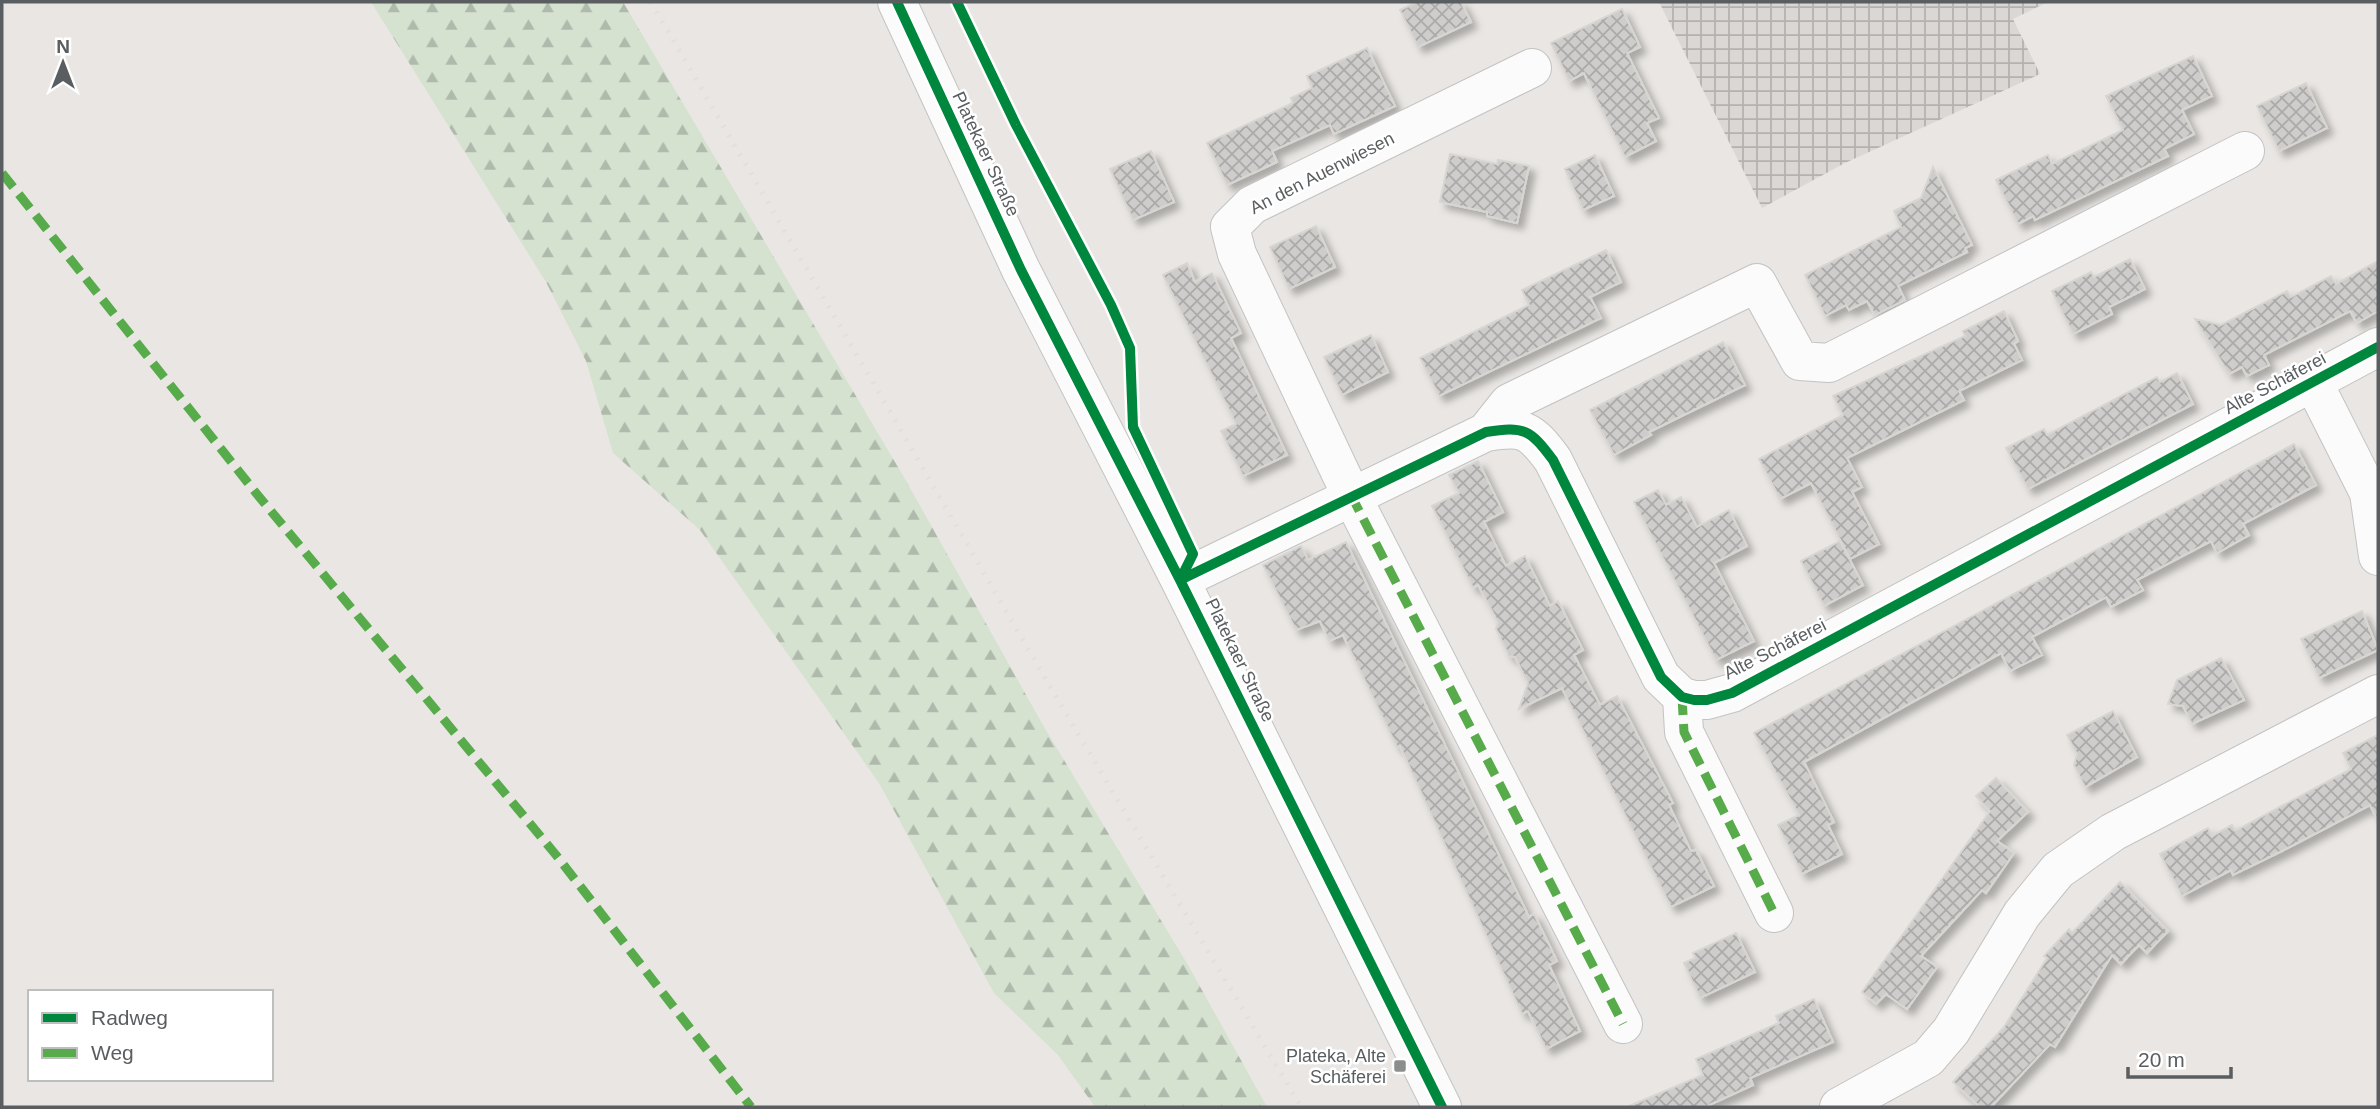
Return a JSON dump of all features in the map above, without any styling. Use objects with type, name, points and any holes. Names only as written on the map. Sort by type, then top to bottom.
[{"type":"street","name":"Platekaer Straße","points":[[897,2],[1021,270],[1180,580],[1442,1107]]},
{"type":"street","name":"An den Auenwiesen","points":[[1351,495],[1237,254],[1230,227],[1252,205],[1532,68]]},
{"type":"street","points":[[1486,432],[1509,403],[1757,283],[1800,360],[1829,363],[2245,151]]},
{"type":"street","name":"Alte Schäferei","points":[[1682,697],[1707,700],[1732,693],[2378,347]]},
{"type":"street","name":"Alte Schäferei","points":[[2313,382],[2369,493],[2378,556]]},
{"type":"street","points":[[1180,580],[1486,432],[1515,427],[1537,439],[1645,649],[1661,677],[1682,697],[1684,732],[1774,913]]},
{"type":"street","points":[[1351,495],[1623,1024]]},
{"type":"street","points":[[1839,1107],[1928,1058],[1951,1031],[2022,914],[2058,870],[2113,832],[2378,694]]},
{"type":"shaded area","points":[[1659,2],[2048,2],[2013,19],[2040,74],[1845,163],[1762,208]]},
{"type":"green space","points":[[371,2],[623,2],[905,479],[1044,727],[1188,965],[1267,1107],[1095,1107],[1058,1055],[994,993],[879,783],[700,530],[613,453],[586,361],[546,282]]},
{"type":"building","points":[[1417,2],[1461,2],[1471,22],[1418,47],[1400,10]]},
{"type":"building","points":[[1622,9],[1640,47],[1627,53],[1659,118],[1647,123],[1656,141],[1625,157],[1584,73],[1569,81],[1551,43]]},
{"type":"building","points":[[1367,48],[1395,106],[1334,134],[1330,125],[1272,151],[1277,162],[1227,185],[1207,143],[1293,103],[1291,98],[1312,88],[1307,76]]},
{"type":"building","points":[[2193,56],[2212,96],[2182,110],[2194,134],[2164,149],[2168,156],[2035,220],[2033,216],[2018,224],[1996,180],[2048,155],[2052,164],[2123,130],[2106,96]]},
{"type":"building","points":[[2306,83],[2327,128],[2279,151],[2257,106]]},
{"type":"building","points":[[1151,151],[1174,202],[1133,220],[1110,169]]},
{"type":"building","points":[[1450,154],[1497,164],[1498,160],[1529,166],[1517,223],[1487,216],[1487,212],[1440,202]]},
{"type":"building","points":[[1595,155],[1614,196],[1583,210],[1565,169]]},
{"type":"building","points":[[1933,167],[1972,245],[1965,248],[1967,252],[1898,286],[1905,300],[1875,315],[1867,301],[1849,310],[1846,305],[1825,316],[1805,275],[1901,227],[1894,211],[1921,198]]},
{"type":"building","points":[[1316,226],[1335,267],[1289,289],[1270,247]]},
{"type":"building","points":[[1606,250],[1621,282],[1590,297],[1601,318],[1439,396],[1420,358],[1529,305],[1522,290]]},
{"type":"building","points":[[2130,259],[2145,289],[2109,307],[2112,314],[2073,334],[2052,291],[2091,272],[2094,277]]},
{"type":"building","points":[[2378,261],[2378,311],[2357,323],[2350,311],[2264,355],[2269,365],[2247,376],[2242,367],[2229,374],[2195,319],[2221,325],[2287,291],[2291,297],[2331,276],[2336,284]]},
{"type":"building","points":[[1187,263],[1195,282],[1212,273],[1241,333],[1231,338],[1287,455],[1243,476],[1221,431],[1236,424],[1163,275]]},
{"type":"building","points":[[2004,311],[2018,341],[2014,344],[2022,360],[1959,391],[1964,400],[1847,458],[1862,487],[1852,492],[1879,544],[1850,559],[1811,483],[1780,499],[1759,459],[1843,415],[1833,396],[1965,336],[1963,331]]},
{"type":"building","points":[[1371,335],[1388,372],[1342,395],[1324,357]]},
{"type":"building","points":[[1723,342],[1745,385],[1649,432],[1651,435],[1614,455],[1590,410]]},
{"type":"building","points":[[2177,373],[2193,404],[2028,489],[2006,448],[2044,429],[2047,435],[2157,377],[2160,382]]},
{"type":"building","points":[[2294,444],[2316,485],[2243,524],[2249,535],[2217,553],[2211,541],[2137,580],[2143,590],[2111,607],[2106,597],[2032,637],[2042,655],[2010,671],[2001,653],[1804,762],[1834,822],[1828,825],[1842,854],[1802,874],[1778,825],[1799,815],[1754,733]]},
{"type":"building","points":[[1478,461],[1503,512],[1484,522],[1506,566],[1525,556],[1550,606],[1558,601],[1583,650],[1574,655],[1600,705],[1617,696],[1673,803],[1669,805],[1691,851],[1696,850],[1714,886],[1671,907],[1562,688],[1519,709],[1528,683],[1515,657],[1509,656],[1496,629],[1498,622],[1478,585],[1473,588],[1432,506],[1459,493],[1449,475]]},
{"type":"building","points":[[1658,490],[1666,505],[1681,497],[1697,527],[1729,510],[1747,546],[1714,563],[1754,641],[1716,660],[1634,502]]},
{"type":"building","points":[[1840,541],[1863,585],[1824,606],[1801,561]]},
{"type":"building","points":[[1346,542],[1529,917],[1534,914],[1557,961],[1549,965],[1580,1031],[1546,1049],[1528,1011],[1522,1014],[1400,746],[1397,747],[1343,635],[1329,641],[1320,621],[1296,630],[1263,565],[1301,546],[1308,560]]},
{"type":"building","points":[[2362,611],[2378,650],[2319,678],[2301,639]]},
{"type":"building","points":[[2221,658],[2244,700],[2192,724],[2183,706],[2168,704],[2177,680]]},
{"type":"building","points":[[2113,711],[2137,757],[2085,787],[2074,765],[2077,754],[2067,735]]},
{"type":"building","points":[[2378,735],[2378,821],[2370,805],[2233,875],[2231,870],[2182,896],[2160,854],[2208,828],[2212,836],[2232,825],[2235,831],[2351,769],[2343,753]]},
{"type":"building","points":[[1996,778],[2028,812],[1997,841],[2014,853],[1986,893],[1982,890],[1921,956],[1937,967],[1907,1009],[1886,994],[1876,1004],[1862,992],[1990,811],[1976,796]]},
{"type":"building","points":[[2120,882],[2168,931],[2147,953],[2139,945],[2121,964],[2112,955],[2055,1047],[2050,1044],[1991,1107],[1980,1107],[1953,1082],[2004,1027],[2047,958],[2044,956],[2069,929],[2072,933]]},
{"type":"building","points":[[1736,933],[1755,972],[1700,998],[1684,963],[1695,958],[1693,953]]},
{"type":"building","points":[[1814,999],[1833,1042],[1750,1078],[1753,1085],[1705,1107],[1627,1107],[1703,1075],[1696,1059],[1779,1023],[1776,1016]]},
{"type":"railway","points":[[651,2],[1065,712],[1301,1107]]},
{"type":"marked path","points":[[2,173],[256,493],[556,855],[751,1107]]},
{"type":"marked path","points":[[1351,495],[1623,1024]]},
{"type":"marked path","points":[[1682,697],[1684,732],[1774,913]]},
{"type":"cycle path","points":[[897,2],[1021,270],[1180,580],[1442,1107]]},
{"type":"cycle path","points":[[957,2],[1016,125],[1111,305],[1130,348],[1133,427],[1193,554],[1180,580]]},
{"type":"cycle path","points":[[1180,580],[1486,432],[1518,430],[1532,436],[1553,460],[1661,677],[1682,697],[1707,700],[1732,693],[2378,347]]},
{"type":"place","name":"Plateka, Alte Schäferei","points":[[1400,1066]]}]
